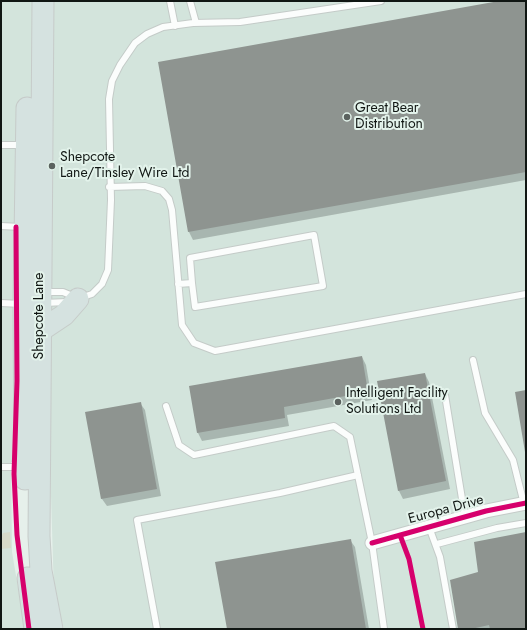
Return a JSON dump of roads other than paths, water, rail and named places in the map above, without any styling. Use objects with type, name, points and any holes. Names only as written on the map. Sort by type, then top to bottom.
[{"type":"highway","name":"Shepcote Lane","points":[[28,1],[34,146],[32,298],[25,467],[26,537],[29,589],[35,629]]},
{"type":"highway","name":"Shepcote Lane","points":[[43,1],[34,146],[25,227],[32,298],[40,331],[39,536],[41,571],[52,629]]},
{"type":"highway","points":[[40,331],[64,315],[78,299]]},
{"type":"street","name":"Europa Drive","points":[[372,543],[465,517],[525,504]]},
{"type":"lane","points":[[170,1],[175,26]]},
{"type":"lane","points":[[190,1],[196,23]]},
{"type":"lane","points":[[32,298],[64,303],[92,294],[102,284],[108,270],[111,219],[109,187],[109,99],[112,81],[120,65],[135,43],[147,34],[163,27],[196,23],[240,22],[381,1]]},
{"type":"lane","points":[[1,145],[34,146]]},
{"type":"lane","points":[[109,187],[145,186],[162,191],[169,199],[172,210],[182,325],[194,343],[215,351],[526,294]]},
{"type":"lane","points":[[1,226],[25,227]]},
{"type":"lane","points":[[314,236],[323,286],[195,307],[192,282],[190,258],[314,236]]},
{"type":"lane","points":[[178,284],[192,282]]},
{"type":"lane","points":[[1,303],[63,292],[78,299]]},
{"type":"lane","points":[[473,360],[485,413],[513,460],[525,504]]},
{"type":"lane","points":[[446,394],[465,517]]},
{"type":"lane","points":[[166,406],[179,445],[194,455],[334,426],[350,437],[372,543],[384,629]]},
{"type":"lane","points":[[1,467],[25,467]]},
{"type":"lane","points":[[157,629],[137,520],[358,475]]},
{"type":"lane","points":[[437,544],[497,528],[526,523]]},
{"type":"lane","points":[[429,527],[437,544],[453,629]]},
{"type":"place","name":"Great Bear Distribution","points":[[347,117]]},
{"type":"place","name":"Shepcote Lane/Tinsley Wire Ltd","points":[[52,166]]},
{"type":"place","name":"Intelligent Facility Solutions Ltd","points":[[338,402]]}]
